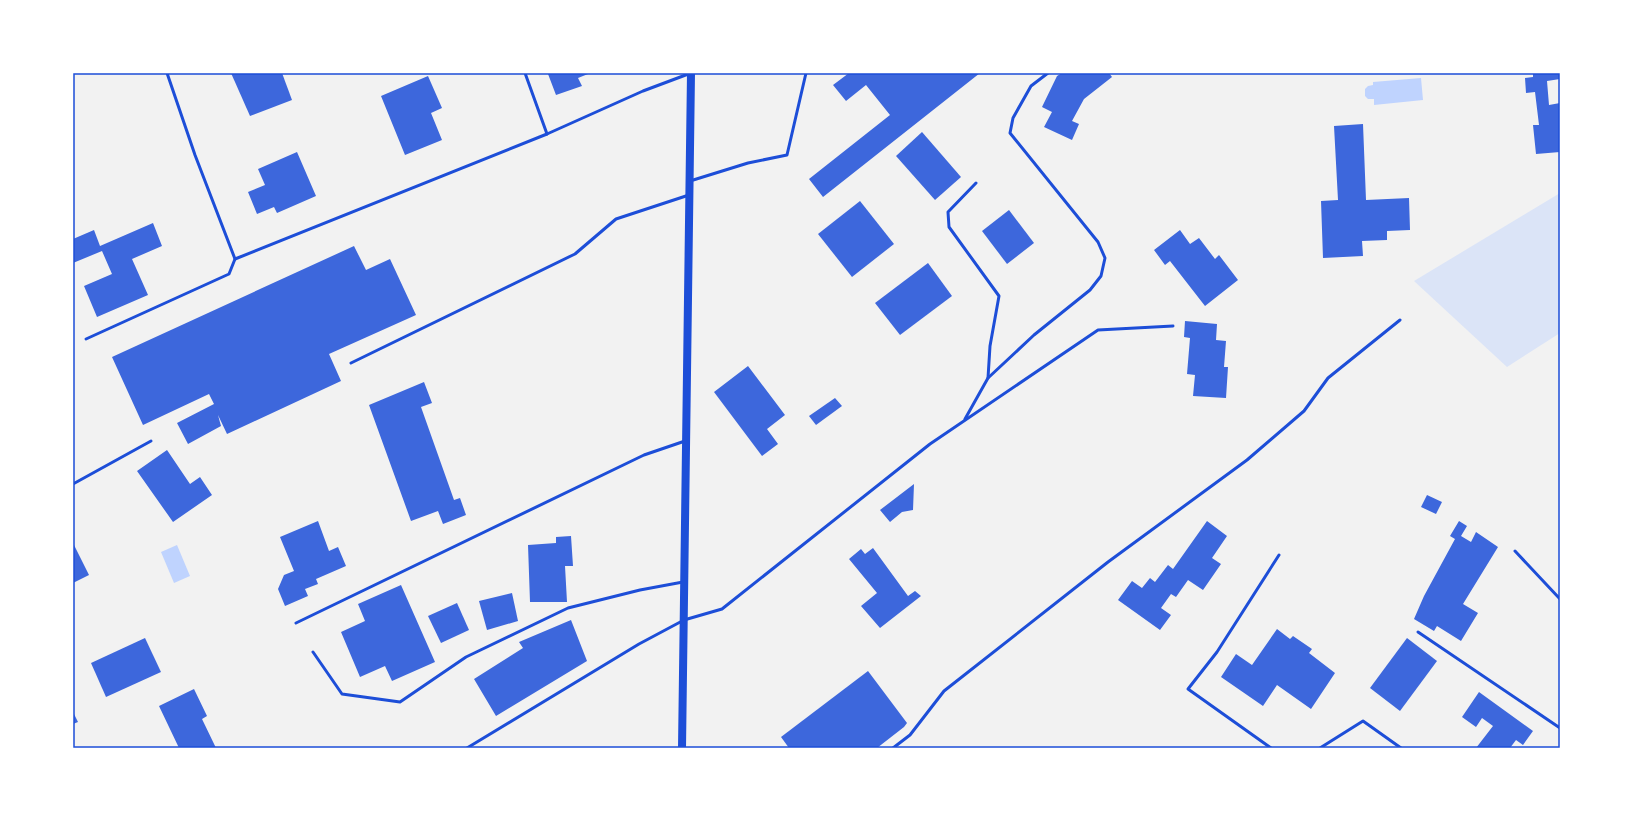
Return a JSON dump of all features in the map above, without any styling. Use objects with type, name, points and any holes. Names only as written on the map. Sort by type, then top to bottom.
[{"type":"main road","points":[[682,748],[691,73]]},
{"type":"lane","points":[[86,339],[229,274],[235,259],[195,155],[167,73]]},
{"type":"lane","points":[[525,73],[547,134]]},
{"type":"lane","points":[[235,259],[547,134],[643,91],[691,73]]},
{"type":"lane","points":[[690,181],[748,164],[787,155],[806,73]]},
{"type":"lane","points":[[964,421],[988,378],[1034,334],[1090,290],[1101,276],[1105,258],[1098,242],[1010,133],[1013,118],[1031,86],[1048,73]]},
{"type":"lane","points":[[976,183],[948,212],[949,227],[999,296],[990,346],[988,378]]},
{"type":"lane","points":[[351,363],[575,254],[616,218],[689,195]]},
{"type":"lane","points":[[893,748],[910,735],[944,691],[1108,562],[1247,460],[1304,411],[1328,378],[1400,320]]},
{"type":"lane","points":[[467,748],[639,644],[684,620],[722,609],[930,444],[1098,330],[1173,326]]},
{"type":"lane","points":[[296,623],[644,454],[687,440]]},
{"type":"lane","points":[[73,484],[151,441]]},
{"type":"lane","points":[[1515,551],[1560,600]]},
{"type":"lane","points":[[1271,748],[1188,689],[1217,652],[1279,555]]},
{"type":"lane","points":[[312,652],[342,694],[400,702],[466,657],[568,608],[640,590],[685,582]]},
{"type":"lane","points":[[1418,632],[1560,728]]},
{"type":"lane","points":[[1320,748],[1363,721],[1401,748]]},
{"type":"shaded area","points":[[1560,193],[1560,333],[1507,367],[1414,281]]},
{"type":"water","points":[[1421,78],[1423,100],[1374,105],[1374,99],[1368,99],[1365,96],[1365,89],[1368,86],[1373,85],[1373,82]]},
{"type":"water","points":[[177,545],[190,576],[174,583],[161,552]]},
{"type":"building","points":[[231,73],[282,73],[292,100],[250,116]]},
{"type":"building","points":[[849,73],[980,73],[823,197],[809,179],[890,115],[866,85],[846,101],[833,85]]},
{"type":"building","points":[[1062,73],[1109,73],[1112,77],[1084,99],[1072,121],[1079,124],[1072,140],[1044,127],[1052,112],[1042,107],[1057,76]]},
{"type":"building","points":[[1533,73],[1560,73],[1560,79],[1547,81],[1549,105],[1560,103],[1560,152],[1536,154],[1533,125],[1539,125],[1535,92],[1526,93],[1525,78],[1533,77]]},
{"type":"building","points":[[548,74],[588,74],[578,78],[582,86],[556,95]]},
{"type":"building","points":[[428,76],[442,108],[431,113],[442,140],[405,155],[381,96]]},
{"type":"building","points":[[1363,124],[1366,200],[1409,198],[1410,230],[1387,231],[1387,240],[1362,241],[1363,256],[1323,258],[1321,201],[1338,200],[1334,126]]},
{"type":"building","points":[[922,132],[961,177],[935,200],[896,156]]},
{"type":"building","points":[[297,152],[316,196],[277,213],[274,207],[257,214],[248,192],[265,185],[258,169]]},
{"type":"building","points":[[860,201],[894,244],[852,277],[818,234]]},
{"type":"building","points":[[1009,210],[1034,243],[1007,264],[982,231]]},
{"type":"building","points":[[153,223],[162,246],[132,259],[148,295],[97,317],[84,286],[112,274],[102,251],[73,263],[73,239],[94,230],[100,246]]},
{"type":"building","points":[[1180,230],[1190,244],[1199,238],[1215,259],[1219,255],[1238,280],[1205,306],[1170,261],[1165,265],[1154,250]]},
{"type":"building","points":[[354,246],[366,270],[390,259],[416,315],[329,354],[341,381],[227,434],[218,415],[221,426],[188,444],[177,423],[214,404],[209,394],[143,425],[112,357]]},
{"type":"building","points":[[928,263],[952,296],[900,335],[875,303]]},
{"type":"building","points":[[1185,321],[1217,324],[1216,340],[1226,341],[1224,367],[1228,367],[1226,398],[1193,396],[1195,375],[1187,374],[1190,338],[1184,337]]},
{"type":"building","points":[[748,366],[785,415],[767,429],[778,444],[762,456],[714,392]]},
{"type":"building","points":[[424,382],[432,403],[421,407],[454,500],[460,498],[466,515],[443,524],[438,511],[411,521],[369,405]]},
{"type":"building","points":[[835,398],[842,406],[816,425],[809,416]]},
{"type":"building","points":[[167,450],[190,484],[200,477],[212,495],[173,522],[137,471]]},
{"type":"building","points":[[914,484],[913,510],[902,512],[890,522],[880,510]]},
{"type":"building","points":[[1427,495],[1442,502],[1436,514],[1421,507]]},
{"type":"building","points":[[318,521],[329,551],[338,547],[346,566],[316,579],[318,584],[305,589],[308,596],[285,606],[278,589],[284,575],[294,571],[280,537]]},
{"type":"building","points":[[1207,521],[1227,536],[1212,558],[1221,564],[1203,590],[1188,580],[1176,597],[1171,594],[1161,608],[1171,615],[1160,630],[1118,600],[1132,581],[1142,588],[1150,578],[1155,582],[1168,565],[1173,569]]},
{"type":"building","points":[[1459,521],[1467,526],[1461,536],[1471,542],[1476,532],[1498,547],[1463,604],[1478,613],[1461,641],[1437,626],[1434,631],[1414,619],[1424,596],[1455,539],[1450,536]]},
{"type":"building","points":[[571,536],[573,566],[565,566],[567,602],[530,602],[528,545],[556,543],[556,537]]},
{"type":"building","points":[[73,543],[89,575],[73,583]]},
{"type":"building","points":[[873,548],[908,596],[915,591],[921,596],[880,628],[861,606],[877,593],[849,559],[861,549],[865,554]]},
{"type":"building","points":[[401,585],[435,662],[392,681],[385,666],[360,677],[341,632],[365,621],[358,604]]},
{"type":"building","points":[[512,593],[518,621],[487,630],[479,601]]},
{"type":"building","points":[[457,603],[469,630],[441,643],[428,616]]},
{"type":"building","points":[[571,620],[587,661],[496,716],[474,679],[523,648],[519,642]]},
{"type":"building","points":[[1277,629],[1290,639],[1293,636],[1312,649],[1309,653],[1335,673],[1311,709],[1277,685],[1263,706],[1221,677],[1236,654],[1252,665]]},
{"type":"building","points":[[145,638],[161,672],[106,697],[91,663]]},
{"type":"building","points":[[1407,638],[1437,661],[1400,711],[1370,688]]},
{"type":"building","points":[[868,671],[907,723],[904,727],[877,748],[789,748],[781,737]]},
{"type":"building","points":[[194,689],[207,716],[202,719],[216,748],[179,748],[159,706]]},
{"type":"building","points":[[1479,692],[1533,731],[1523,745],[1516,740],[1510,748],[1476,748],[1493,726],[1482,718],[1476,727],[1462,717]]},
{"type":"building","points":[[73,712],[78,722],[73,724]]}]
